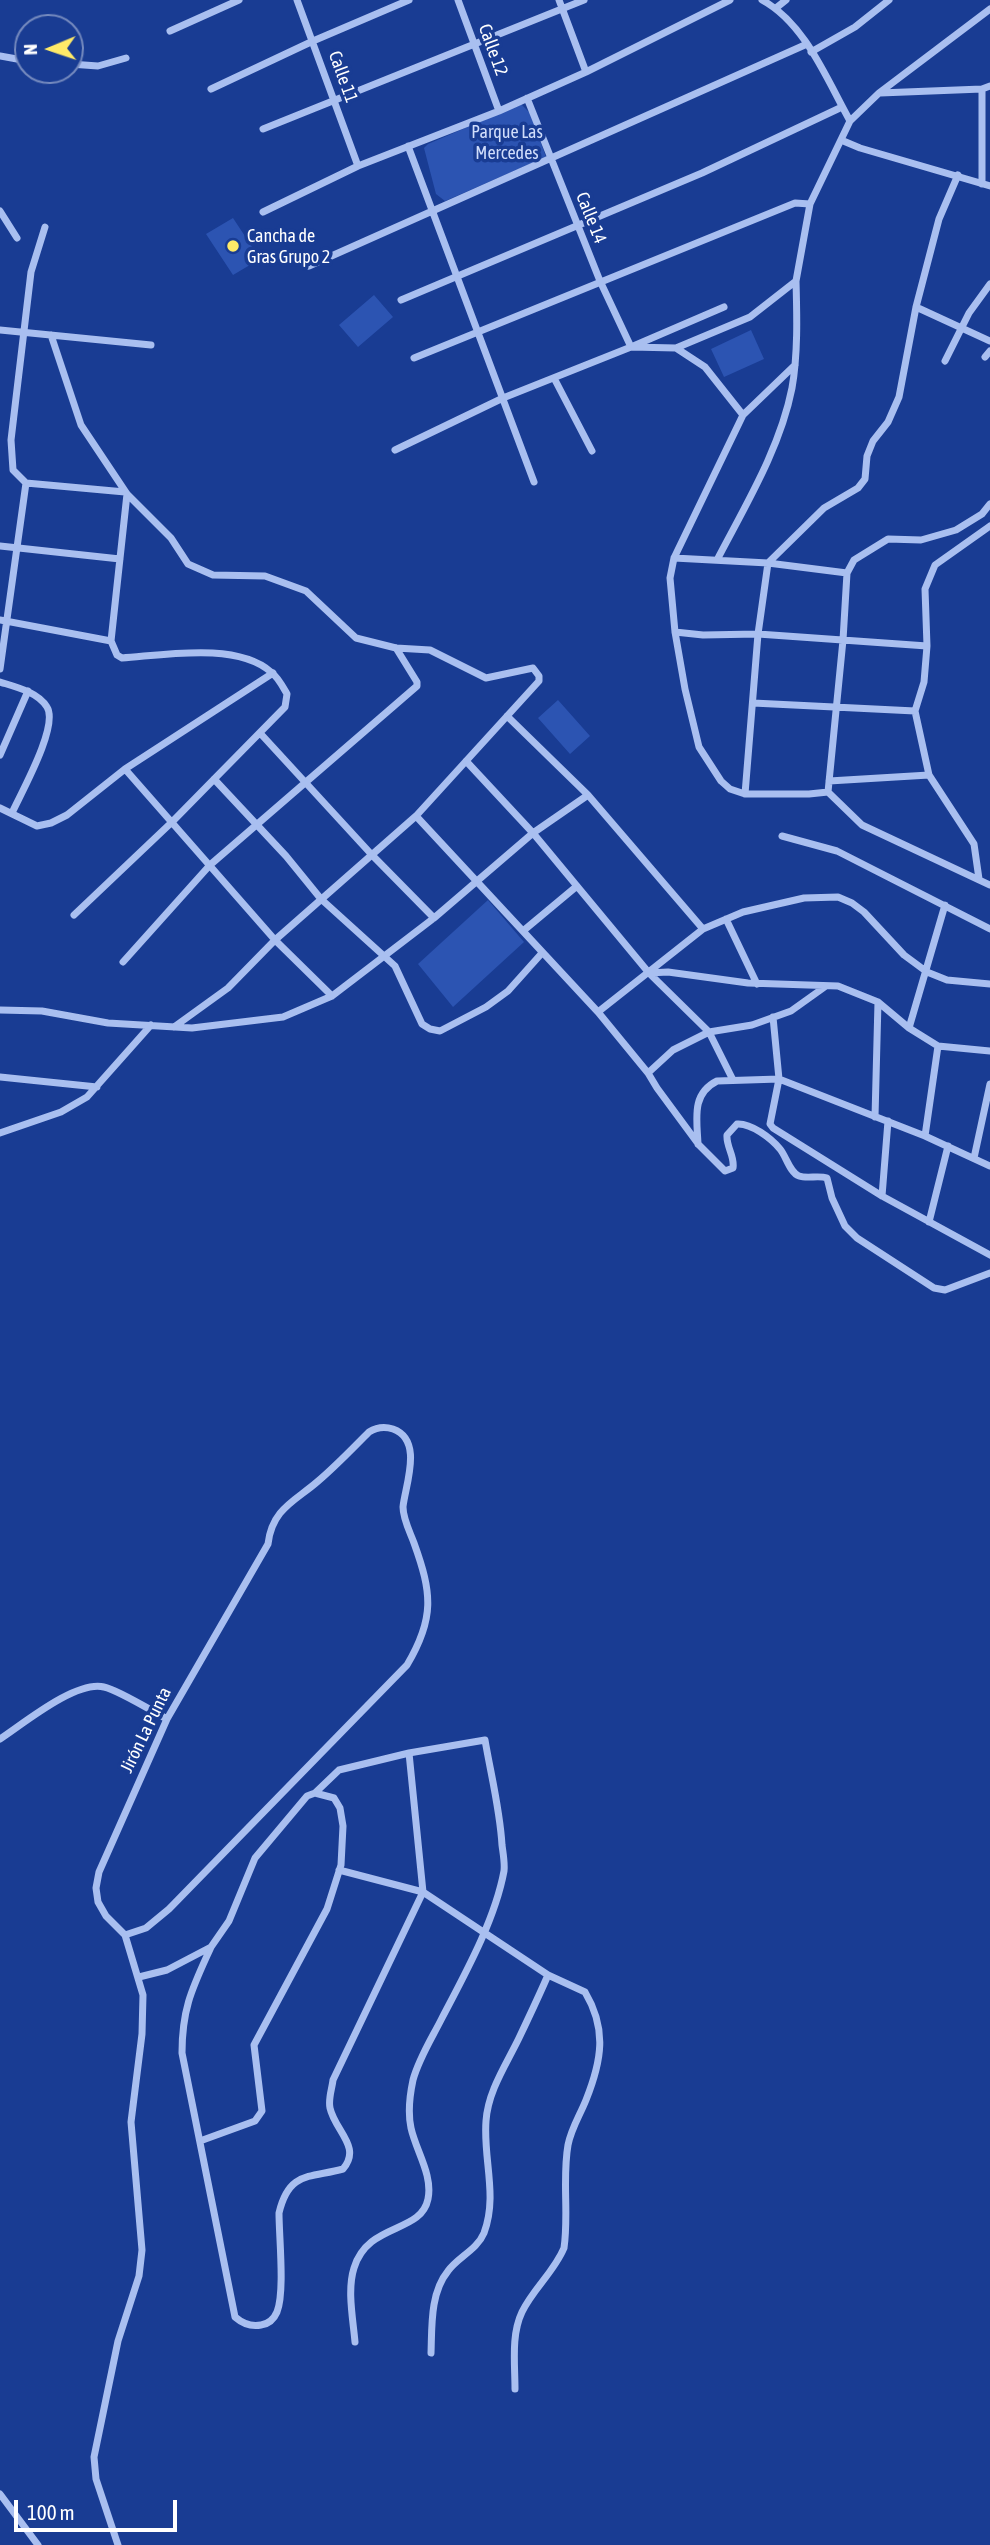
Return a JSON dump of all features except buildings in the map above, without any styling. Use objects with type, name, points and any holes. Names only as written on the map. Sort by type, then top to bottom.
[{"type":"street","points":[[170,31],[239,0]]},
{"type":"street","name":"Calle 11","points":[[297,0],[358,166]]},
{"type":"street","points":[[211,89],[409,0]]},
{"type":"street","name":"Calle 12","points":[[458,0],[499,111]]},
{"type":"street","points":[[559,0],[586,72]]},
{"type":"street","points":[[262,129],[584,0]]},
{"type":"street","points":[[262,212],[358,166],[499,111],[586,72],[730,0]]},
{"type":"street","points":[[762,0],[776,8],[809,48],[850,121]]},
{"type":"street","points":[[776,8],[786,0]]},
{"type":"street","points":[[309,266],[855,27],[889,0]]},
{"type":"street","points":[[717,560],[783,422],[792,387],[796,281],[810,204],[850,121],[879,93],[990,9]]},
{"type":"street","points":[[84,65],[98,66],[126,58]]},
{"type":"street","points":[[841,140],[986,185],[986,87],[879,93]]},
{"type":"street","name":"Calle 14","points":[[527,98],[600,281],[631,347]]},
{"type":"street","points":[[401,300],[702,173],[842,107]]},
{"type":"street","points":[[408,146],[534,482]]},
{"type":"street","points":[[745,793],[758,634],[768,563],[824,508],[858,488],[865,479],[867,456],[873,441],[888,422],[899,397],[916,307],[939,219],[958,176]]},
{"type":"street","points":[[414,358],[795,203],[810,204]]},
{"type":"street","points":[[0,211],[17,237]]},
{"type":"street","points":[[45,227],[31,272],[22,332],[11,440],[13,470],[26,483],[126,493]]},
{"type":"street","points":[[631,347],[676,348],[750,317],[796,281]]},
{"type":"street","points":[[945,361],[969,313],[990,284]]},
{"type":"street","points":[[395,450],[503,398],[724,307]]},
{"type":"street","points":[[916,307],[990,341]]},
{"type":"street","points":[[0,330],[151,345]]},
{"type":"street","points":[[51,335],[81,425],[126,493],[171,538],[188,564],[213,575],[265,576],[306,592],[356,638],[396,648],[430,650],[486,678],[533,668],[539,676],[538,681],[416,816],[275,940],[228,988],[174,1027]]},
{"type":"street","points":[[676,348],[705,367],[743,415]]},
{"type":"street","points":[[794,365],[743,415],[674,558],[670,578],[675,632],[699,747],[721,781],[730,789],[745,793],[828,792]]},
{"type":"street","points":[[554,378],[592,451]]},
{"type":"street","points":[[0,669],[4,621],[26,483]]},
{"type":"street","points":[[74,915],[260,733],[285,707],[288,694],[273,673],[255,661],[233,654],[122,657],[117,654],[111,641],[126,493]]},
{"type":"street","points":[[828,792],[847,573],[854,560],[888,539],[921,540],[956,530],[982,514],[990,504]]},
{"type":"street","points":[[979,878],[974,844],[929,775],[915,711],[924,682],[927,646],[925,589],[935,565],[990,526]]},
{"type":"street","points":[[0,547],[120,559]]},
{"type":"street","points":[[674,558],[768,563],[847,573]]},
{"type":"street","points":[[4,621],[111,641]]},
{"type":"street","points":[[675,632],[703,635],[758,634],[927,646]]},
{"type":"street","points":[[122,962],[210,865],[417,686],[396,648]]},
{"type":"street","points":[[0,808],[37,826],[51,823],[67,815],[125,769],[273,673]]},
{"type":"street","points":[[0,682],[28,691],[47,706],[51,718],[39,756],[12,813]]},
{"type":"street","points":[[0,755],[28,691]]},
{"type":"street","points":[[752,704],[915,711]]},
{"type":"street","points":[[507,716],[588,795],[703,929]]},
{"type":"street","points":[[260,733],[304,783],[434,918]]},
{"type":"street","points":[[466,761],[533,833],[649,973],[709,1032],[733,1080]]},
{"type":"street","points":[[125,769],[275,940],[332,996]]},
{"type":"street","points":[[829,781],[929,775]]},
{"type":"street","points":[[214,779],[286,856],[321,899],[395,966],[422,1024],[430,1029],[440,1031],[486,1007],[508,991],[542,953]]},
{"type":"street","points":[[828,792],[862,825],[990,885]]},
{"type":"street","points":[[0,1010],[42,1011],[108,1023],[192,1028],[284,1017],[332,996],[434,918],[533,833],[588,795]]},
{"type":"street","points":[[416,816],[598,1012],[648,1073],[698,1145],[725,1171],[733,1168],[734,1160],[728,1147],[727,1135],[737,1124],[744,1124],[765,1135],[780,1148],[795,1174],[800,1177],[827,1178],[835,1207],[851,1232],[934,1288],[945,1290],[990,1273]]},
{"type":"street","points":[[782,836],[837,851],[990,929]]},
{"type":"street","points":[[523,931],[577,886]]},
{"type":"street","points":[[598,1012],[703,929],[743,912],[804,898],[838,897],[852,903],[864,912],[904,955],[927,972],[947,980],[990,984]]},
{"type":"street","points":[[909,1028],[945,905]]},
{"type":"street","points":[[726,919],[757,984]]},
{"type":"street","points":[[649,973],[668,972],[757,984],[838,986],[878,1002],[909,1028],[938,1046],[990,1051]]},
{"type":"street","points":[[648,1073],[673,1050],[709,1032],[752,1025],[791,1011],[826,986]]},
{"type":"street","points":[[876,1117],[878,1002]]},
{"type":"street","points":[[773,1017],[779,1079],[771,1124],[773,1128],[882,1196],[990,1255]]},
{"type":"street","points":[[0,1133],[61,1112],[87,1097],[151,1026]]},
{"type":"street","points":[[925,1136],[938,1046]]},
{"type":"street","points":[[0,1077],[97,1087]]},
{"type":"street","points":[[698,1145],[696,1119],[698,1101],[704,1090],[717,1081],[779,1079],[925,1136],[990,1166]]},
{"type":"street","points":[[974,1158],[990,1084]]},
{"type":"street","points":[[882,1196],[888,1121]]},
{"type":"street","points":[[929,1222],[948,1146]]},
{"type":"street","name":"Jirón La Punta","points":[[386,1426],[398,1431],[407,1442],[412,1464],[403,1507],[426,1577],[429,1595],[420,1644],[407,1665],[169,1909],[146,1928],[125,1935],[106,1916],[98,1902],[96,1888],[99,1871],[167,1719],[268,1544],[279,1513],[376,1427],[386,1426]]},
{"type":"street","points":[[0,1740],[64,1697],[103,1686],[167,1719]]},
{"type":"street","points":[[355,2342],[353,2270],[360,2253],[370,2241],[419,2218],[428,2201],[424,2168],[410,2126],[413,2081],[484,1932],[505,1870],[485,1740],[408,1753],[339,1770],[315,1793],[307,1796],[255,1858],[229,1921],[211,1947],[186,2006],[182,2028],[182,2053],[236,2317],[254,2326],[264,2325],[277,2312],[280,2296],[279,2213],[282,2200],[300,2179],[318,2172],[343,2169],[349,2161],[350,2151],[330,2111],[333,2080],[423,1892],[408,1753]]},
{"type":"street","points":[[200,2141],[255,2121],[262,2111],[254,2045],[327,1909],[339,1870],[343,1826],[340,1808],[334,1798],[315,1793]]},
{"type":"street","points":[[339,1870],[423,1892],[548,1975],[585,1992],[599,2023],[601,2045],[587,2099],[568,2145],[564,2248],[558,2262],[522,2311],[516,2329],[514,2389]]},
{"type":"street","points":[[118,2545],[96,2479],[94,2457],[118,2341],[139,2276],[142,2250],[131,2122],[144,1995],[125,1935]]},
{"type":"street","points":[[139,1977],[167,1970],[211,1947]]},
{"type":"street","points":[[431,2353],[433,2314],[438,2291],[448,2271],[471,2251],[483,2235],[489,2216],[491,2194],[486,2121],[492,2091],[548,1975]]},
{"type":"street","points":[[0,2494],[38,2545]]},
{"type":"green space","name":"Parque Las Mercedes","points":[[521,104],[530,113],[546,157],[445,201],[436,194],[424,148]]},
{"type":"green space","name":"Cancha de Gras Grupo 2","points":[[233,218],[260,259],[233,275],[206,234]]},
{"type":"green space","points":[[374,295],[393,317],[358,347],[339,325]]},
{"type":"green space","points":[[751,330],[764,359],[724,377],[711,349]]},
{"type":"green space","points":[[558,700],[590,736],[570,754],[538,718]]},
{"type":"green space","points":[[488,900],[524,942],[453,1007],[418,964]]},
{"type":"place","name":"Cancha de Gras Grupo 2","points":[[233,246]]}]
